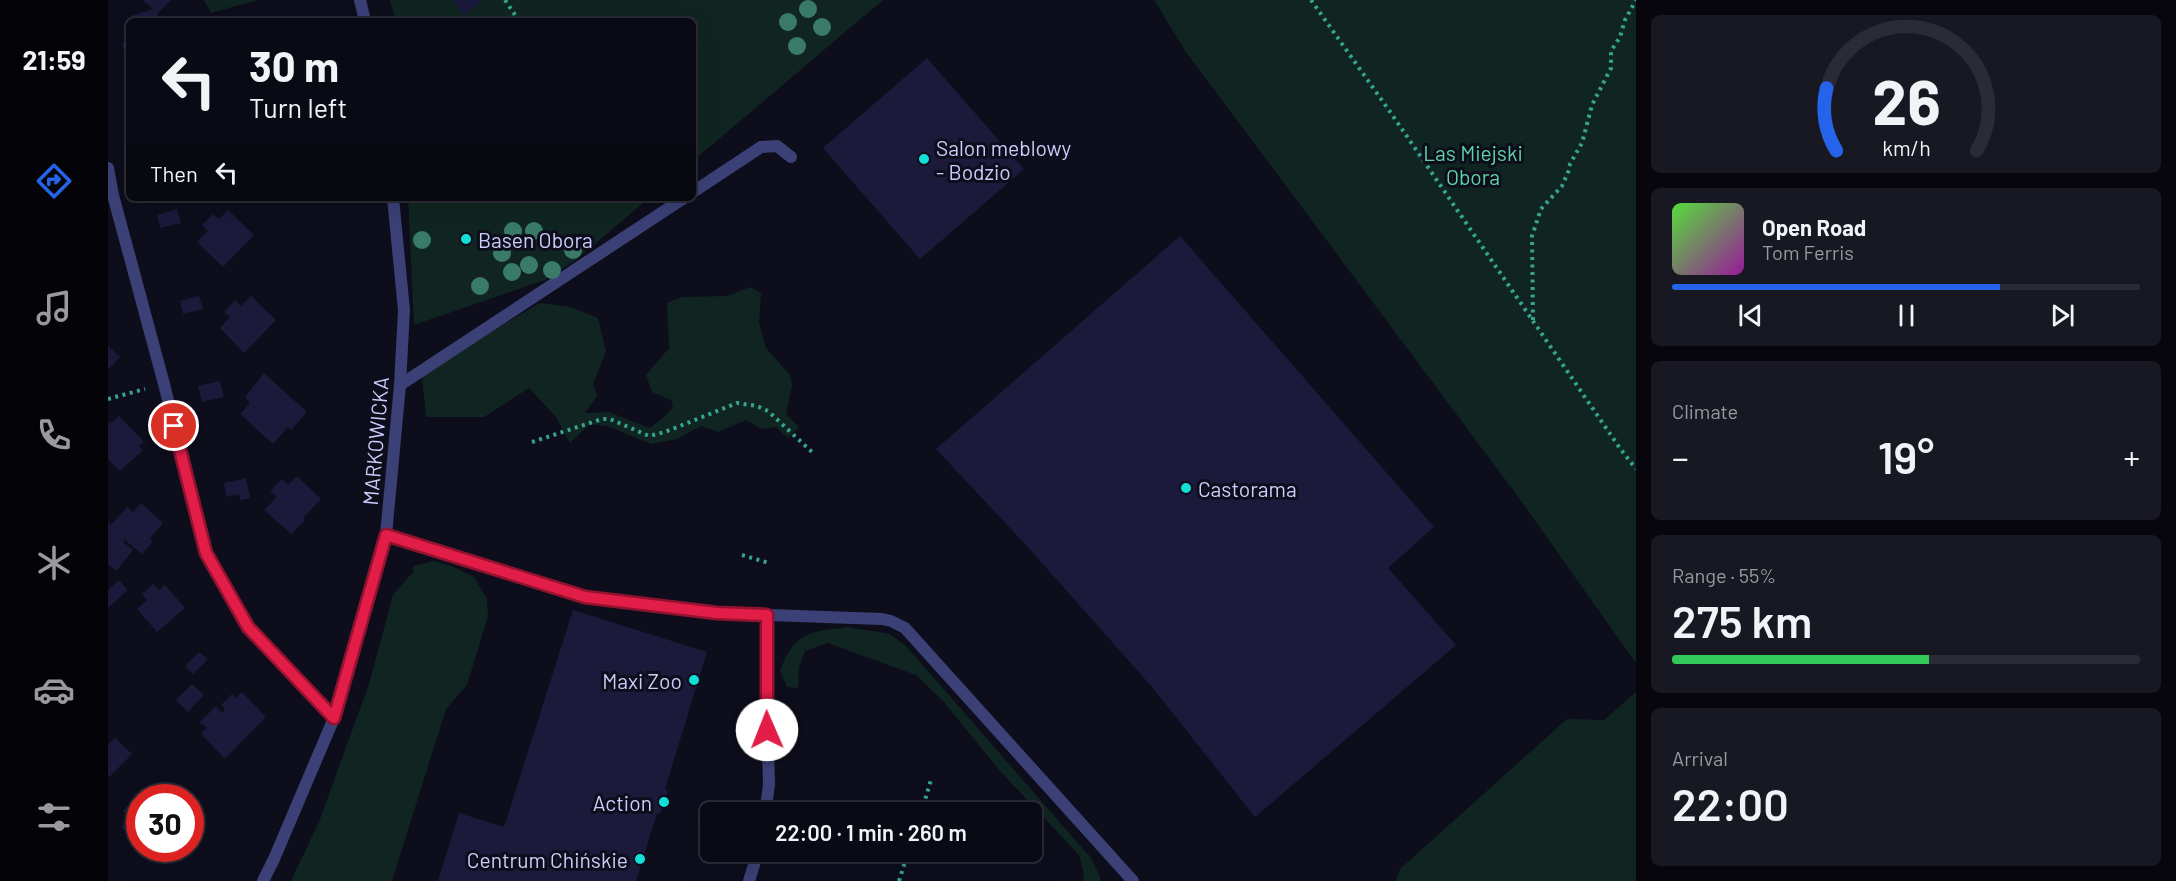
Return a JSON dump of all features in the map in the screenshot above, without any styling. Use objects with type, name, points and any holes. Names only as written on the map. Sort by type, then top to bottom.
[{"type":"street","points":[[360,0],[364,18]]},
{"type":"street","points":[[696,190],[761,147],[777,146],[791,157]]},
{"type":"street","points":[[108,168],[113,195],[164,384],[206,553],[248,627],[334,718]]},
{"type":"street","name":"MARKOWICKA","points":[[263,881],[334,718],[386,535],[400,385],[404,310],[393,201]]},
{"type":"street","points":[[400,385],[679,201]]},
{"type":"street","points":[[386,535],[585,597],[717,613],[891,621],[905,628],[1133,881]]},
{"type":"street","points":[[767,615],[769,785],[767,802]]},
{"type":"street","points":[[749,881],[755,862]]},
{"type":"path","points":[[505,0],[517,18]]},
{"type":"path","points":[[1311,0],[1393,116],[1618,447],[1636,469]]},
{"type":"path","points":[[1533,321],[1532,236],[1541,208],[1562,186],[1570,164],[1582,143],[1592,105],[1611,68],[1611,51],[1620,37],[1625,20],[1636,0]]},
{"type":"path","points":[[108,399],[164,384]]},
{"type":"path","points":[[532,442],[602,419],[610,419],[649,436],[665,432],[737,403],[758,406],[768,411],[812,452]]},
{"type":"path","points":[[742,555],[769,563]]},
{"type":"path","points":[[924,802],[931,780]]},
{"type":"path","points":[[899,881],[905,862]]},
{"type":"green space","points":[[204,0],[258,0],[211,13]]},
{"type":"green space","points":[[390,0],[883,0],[696,158],[696,18],[395,18]]},
{"type":"green space","name":"Las Miejski Obora","points":[[1154,0],[1636,0],[1636,663],[1516,494],[1186,52]]},
{"type":"green space","points":[[408,201],[645,201],[576,260],[545,280],[414,325]]},
{"type":"green space","points":[[750,287],[761,293],[759,322],[766,348],[790,375],[792,385],[786,414],[799,427],[788,438],[776,427],[762,429],[746,420],[718,432],[701,426],[677,439],[651,444],[608,426],[590,424],[570,443],[556,417],[529,388],[484,417],[426,417],[422,377],[465,347],[540,303],[571,307],[598,318],[606,352],[593,384],[597,396],[585,413],[609,412],[650,428],[673,407],[671,400],[652,392],[646,375],[669,348],[667,303],[682,297],[728,296]]},
{"type":"green space","points":[[434,561],[454,567],[474,577],[487,599],[488,616],[467,685],[446,709],[392,881],[291,881],[319,822],[369,684],[393,595],[413,572],[413,566]]},
{"type":"green space","points":[[847,627],[890,634],[906,646],[1091,858],[1100,881],[1082,881],[1084,875],[1079,855],[1042,816],[1042,802],[1029,802],[1000,771],[943,701],[916,675],[828,643],[805,651],[799,667],[798,688],[787,687],[780,671],[791,648],[805,636],[823,630]]},
{"type":"green space","points":[[1636,692],[1636,881],[1396,881],[1400,869],[1567,719],[1604,720]]},
{"type":"building","points":[[143,0],[171,0],[157,14],[158,18],[131,18],[131,16],[153,9]]},
{"type":"building","points":[[452,0],[480,0],[481,2],[464,16]]},
{"type":"building","points":[[126,42],[126,56],[125,56],[122,43]]},
{"type":"building","name":"Salon meblowy - Bodzio","points":[[927,58],[1024,169],[920,259],[823,148]]},
{"type":"building","points":[[177,209],[181,223],[160,228],[157,215]]},
{"type":"building","points":[[228,210],[254,235],[223,267],[197,242],[208,231],[202,225],[213,214],[219,219]]},
{"type":"building","name":"Castorama","points":[[1180,236],[1434,527],[1388,568],[1456,645],[1255,817],[1152,687],[1025,544],[936,449]]},
{"type":"building","points":[[199,296],[203,309],[183,314],[180,301]]},
{"type":"building","points":[[251,296],[276,320],[244,353],[220,328],[230,317],[224,312],[235,300],[241,306]]},
{"type":"building","points":[[108,346],[120,357],[108,370]]},
{"type":"building","points":[[264,373],[307,412],[291,430],[288,427],[273,444],[240,414],[250,403],[245,397]]},
{"type":"building","points":[[220,381],[224,397],[202,402],[198,386]]},
{"type":"building","points":[[119,416],[144,442],[139,446],[143,450],[120,471],[108,459],[108,421],[110,424]]},
{"type":"building","points":[[297,476],[321,499],[291,534],[264,510],[277,497],[270,491],[282,479],[288,485]]},
{"type":"building","points":[[246,478],[250,498],[240,500],[239,494],[226,497],[224,483]]},
{"type":"building","points":[[141,503],[163,523],[150,538],[153,541],[142,554],[125,540],[123,542],[133,550],[116,571],[108,564],[108,522],[111,525],[127,507],[133,512]]},
{"type":"building","points":[[119,580],[128,590],[108,608],[108,590]]},
{"type":"building","points":[[153,584],[159,590],[165,585],[185,608],[157,632],[137,609],[147,600],[142,594]]},
{"type":"building","points":[[573,610],[707,652],[665,789],[668,791],[660,814],[657,813],[636,881],[438,881],[459,813],[504,827]]},
{"type":"building","points":[[199,652],[208,659],[193,674],[185,666]]},
{"type":"building","points":[[192,684],[204,695],[188,712],[176,700]]},
{"type":"building","points":[[242,692],[266,717],[225,759],[201,734],[207,727],[199,723],[216,706],[222,713],[225,709],[221,705],[232,694],[236,698]]},
{"type":"building","points":[[115,738],[132,754],[108,778],[108,745]]},
{"type":"building","points":[[126,822],[126,832],[121,827]]},
{"type":"place","name":"Salon meblowy - Bodzio","points":[[924,159]]},
{"type":"place","name":"Basen Obora","points":[[466,239]]},
{"type":"place","name":"Castorama","points":[[1186,488]]},
{"type":"place","name":"Maxi Zoo","points":[[694,680]]},
{"type":"place","name":"Action","points":[[664,802]]},
{"type":"place","name":"Centrum Chińskie","points":[[640,859]]},
{"type":"route","points":[[174,426],[206,553],[248,627],[334,718],[386,535],[514,577],[585,597],[717,613],[767,615],[767,730]]}]
